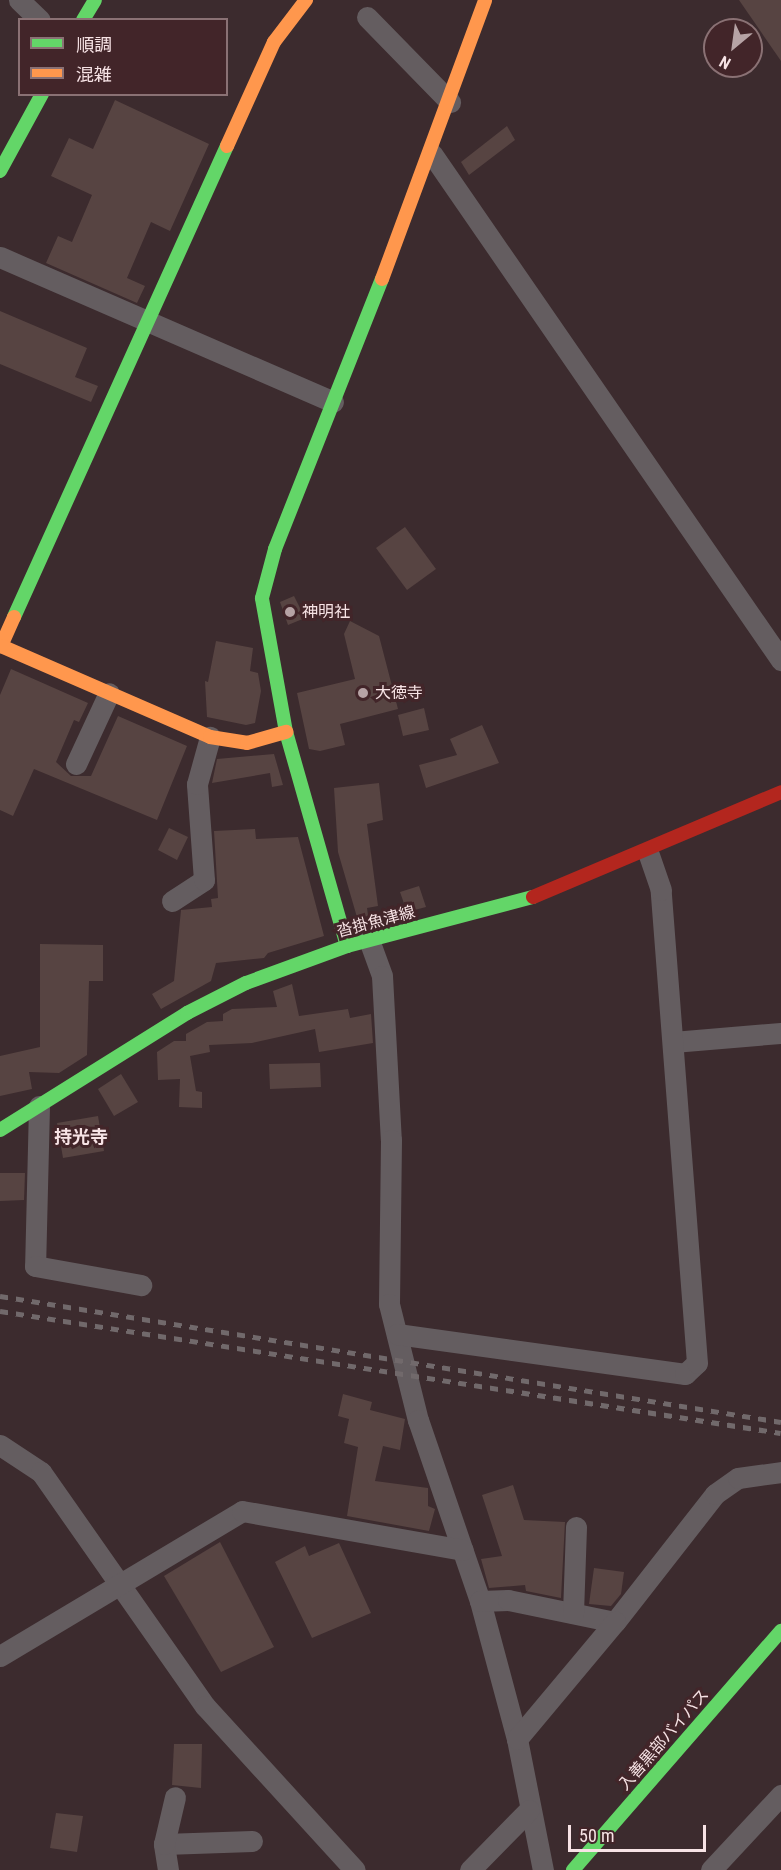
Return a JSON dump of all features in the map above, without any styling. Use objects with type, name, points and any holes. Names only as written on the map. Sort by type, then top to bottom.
[{"type":"main road","points":[[84,18],[95,0]]},
{"type":"main road","points":[[286,732],[248,744],[210,737],[1,648],[274,42],[306,0]]},
{"type":"main road","points":[[347,946],[286,732],[262,598],[275,549],[432,154],[485,0]]},
{"type":"main road","points":[[0,171],[41,96]]},
{"type":"main road","name":"沓掛魚津線","points":[[0,1130],[187,1013],[246,983],[347,946],[545,894],[648,853],[781,792]]},
{"type":"main road","name":"入善黒部バイパス","points":[[574,1869],[781,1631]]},
{"type":"street","points":[[19,0],[38,18]]},
{"type":"street","points":[[367,17],[450,102]]},
{"type":"street","points":[[432,154],[781,660]]},
{"type":"street","points":[[0,256],[333,402]]},
{"type":"street","points":[[76,764],[109,693]]},
{"type":"street","points":[[172,901],[204,880],[197,784],[210,737]]},
{"type":"street","points":[[397,1334],[685,1374],[697,1363],[661,890],[648,853]]},
{"type":"street","points":[[369,940],[382,976],[391,1140],[388,1304],[418,1420],[480,1601],[517,1739],[529,1810],[543,1870]]},
{"type":"street","points":[[673,1042],[781,1033]]},
{"type":"street","points":[[39,1106],[34,1266],[141,1285]]},
{"type":"street","points":[[0,1445],[41,1472],[205,1706],[355,1870]]},
{"type":"street","points":[[517,1739],[615,1622],[715,1494],[738,1478],[781,1472]]},
{"type":"street","points":[[0,1656],[242,1511],[463,1551]]},
{"type":"street","points":[[573,1613],[576,1527]]},
{"type":"street","points":[[480,1601],[508,1600],[615,1622]]},
{"type":"street","points":[[711,1870],[781,1795]]},
{"type":"street","points":[[168,1870],[164,1844],[175,1797]]},
{"type":"street","points":[[470,1870],[529,1810]]},
{"type":"street","points":[[164,1844],[252,1841]]},
{"type":"building","points":[[739,0],[781,0],[781,61],[763,35],[763,18],[751,18]]},
{"type":"building","points":[[115,100],[209,144],[170,231],[151,222],[127,278],[145,286],[137,303],[46,263],[58,236],[72,242],[92,195],[51,176],[69,138],[93,149]]},
{"type":"building","points":[[507,126],[515,140],[469,175],[461,162]]},
{"type":"building","points":[[0,311],[87,348],[75,377],[98,386],[91,402],[0,364]]},
{"type":"building","points":[[405,527],[436,569],[407,590],[376,548]]},
{"type":"building","points":[[294,596],[305,618],[288,625],[280,602]]},
{"type":"building","points":[[350,621],[379,636],[398,709],[340,724],[345,745],[320,751],[309,749],[297,693],[355,679],[344,634]]},
{"type":"building","points":[[216,641],[253,648],[250,671],[258,673],[261,691],[255,723],[246,725],[207,717],[205,681],[208,682]]},
{"type":"building","points":[[11,669],[88,703],[79,722],[74,720],[56,762],[71,776],[91,776],[118,716],[187,746],[157,820],[34,769],[13,816],[0,810],[0,695]]},
{"type":"building","points":[[424,708],[429,730],[403,736],[398,715]]},
{"type":"building","points":[[482,725],[499,763],[426,788],[419,765],[457,755],[450,739]]},
{"type":"building","points":[[274,754],[283,785],[272,787],[270,773],[212,783],[217,759]]},
{"type":"building","points":[[379,783],[383,820],[367,824],[378,906],[367,908],[369,922],[359,924],[338,852],[334,788]]},
{"type":"building","points":[[169,828],[188,837],[177,860],[158,850]]},
{"type":"building","points":[[255,829],[256,839],[298,837],[324,936],[268,953],[264,958],[216,963],[211,981],[161,1009],[152,994],[174,981],[181,910],[212,907],[211,899],[218,898],[214,831]]},
{"type":"building","points":[[419,886],[426,907],[407,912],[400,892]]},
{"type":"building","points":[[40,944],[103,945],[103,981],[89,981],[87,1055],[59,1073],[29,1072],[32,1089],[0,1096],[0,1056],[40,1047]]},
{"type":"building","points":[[292,984],[299,1016],[348,1009],[350,1018],[371,1014],[373,1043],[319,1052],[315,1029],[252,1043],[209,1045],[210,1052],[190,1056],[196,1091],[202,1092],[202,1108],[179,1107],[180,1079],[158,1080],[157,1052],[174,1041],[186,1041],[186,1034],[207,1022],[223,1021],[223,1014],[232,1009],[277,1007],[273,991]]},
{"type":"building","points":[[320,1063],[321,1087],[270,1089],[269,1064]]},
{"type":"building","points":[[121,1074],[138,1102],[114,1116],[98,1089]]},
{"type":"building","points":[[98,1116],[104,1151],[63,1158],[57,1123]]},
{"type":"building","points":[[0,1173],[25,1173],[24,1200],[0,1201]]},
{"type":"building","points":[[343,1394],[372,1402],[370,1410],[405,1419],[400,1450],[383,1446],[375,1481],[428,1488],[428,1506],[435,1509],[429,1531],[347,1516],[358,1447],[344,1443],[349,1419],[338,1416]]},
{"type":"building","points":[[513,1485],[524,1520],[565,1522],[561,1598],[526,1591],[525,1585],[489,1588],[481,1559],[502,1556],[482,1495]]},
{"type":"building","points":[[220,1542],[274,1647],[221,1672],[164,1576]]},
{"type":"building","points":[[339,1543],[371,1613],[312,1638],[275,1562],[305,1546],[309,1556]]},
{"type":"building","points":[[594,1568],[624,1572],[621,1594],[611,1606],[589,1604]]},
{"type":"building","points":[[174,1744],[202,1744],[201,1788],[172,1785]]},
{"type":"building","points":[[56,1813],[83,1816],[77,1852],[50,1848]]},
{"type":"railway","points":[[0,1296],[781,1422]]},
{"type":"railway","points":[[0,1311],[781,1433]]},
{"type":"traffic: fast","points":[[84,18],[95,0]]},
{"type":"traffic: fast","points":[[0,171],[41,96]]},
{"type":"traffic: fast","points":[[14,617],[227,146]]},
{"type":"traffic: fast","points":[[347,946],[286,732],[262,598],[275,549],[382,279]]},
{"type":"traffic: fast","points":[[0,1130],[187,1013],[246,983],[347,946],[533,897]]},
{"type":"traffic: fast","points":[[573,1870],[781,1631]]},
{"type":"traffic: slow","points":[[227,146],[274,42],[306,0]]},
{"type":"traffic: slow","points":[[382,279],[485,0]]},
{"type":"traffic: slow","points":[[14,617],[1,646],[210,737],[247,743],[286,732]]},
{"type":"traffic: jam","points":[[533,897],[781,792]]},
{"type":"place","name":"神明社","points":[[290,612]]},
{"type":"place","name":"大徳寺","points":[[363,693]]},
{"type":"district","name":"持光寺","points":[[81,1137]]}]
